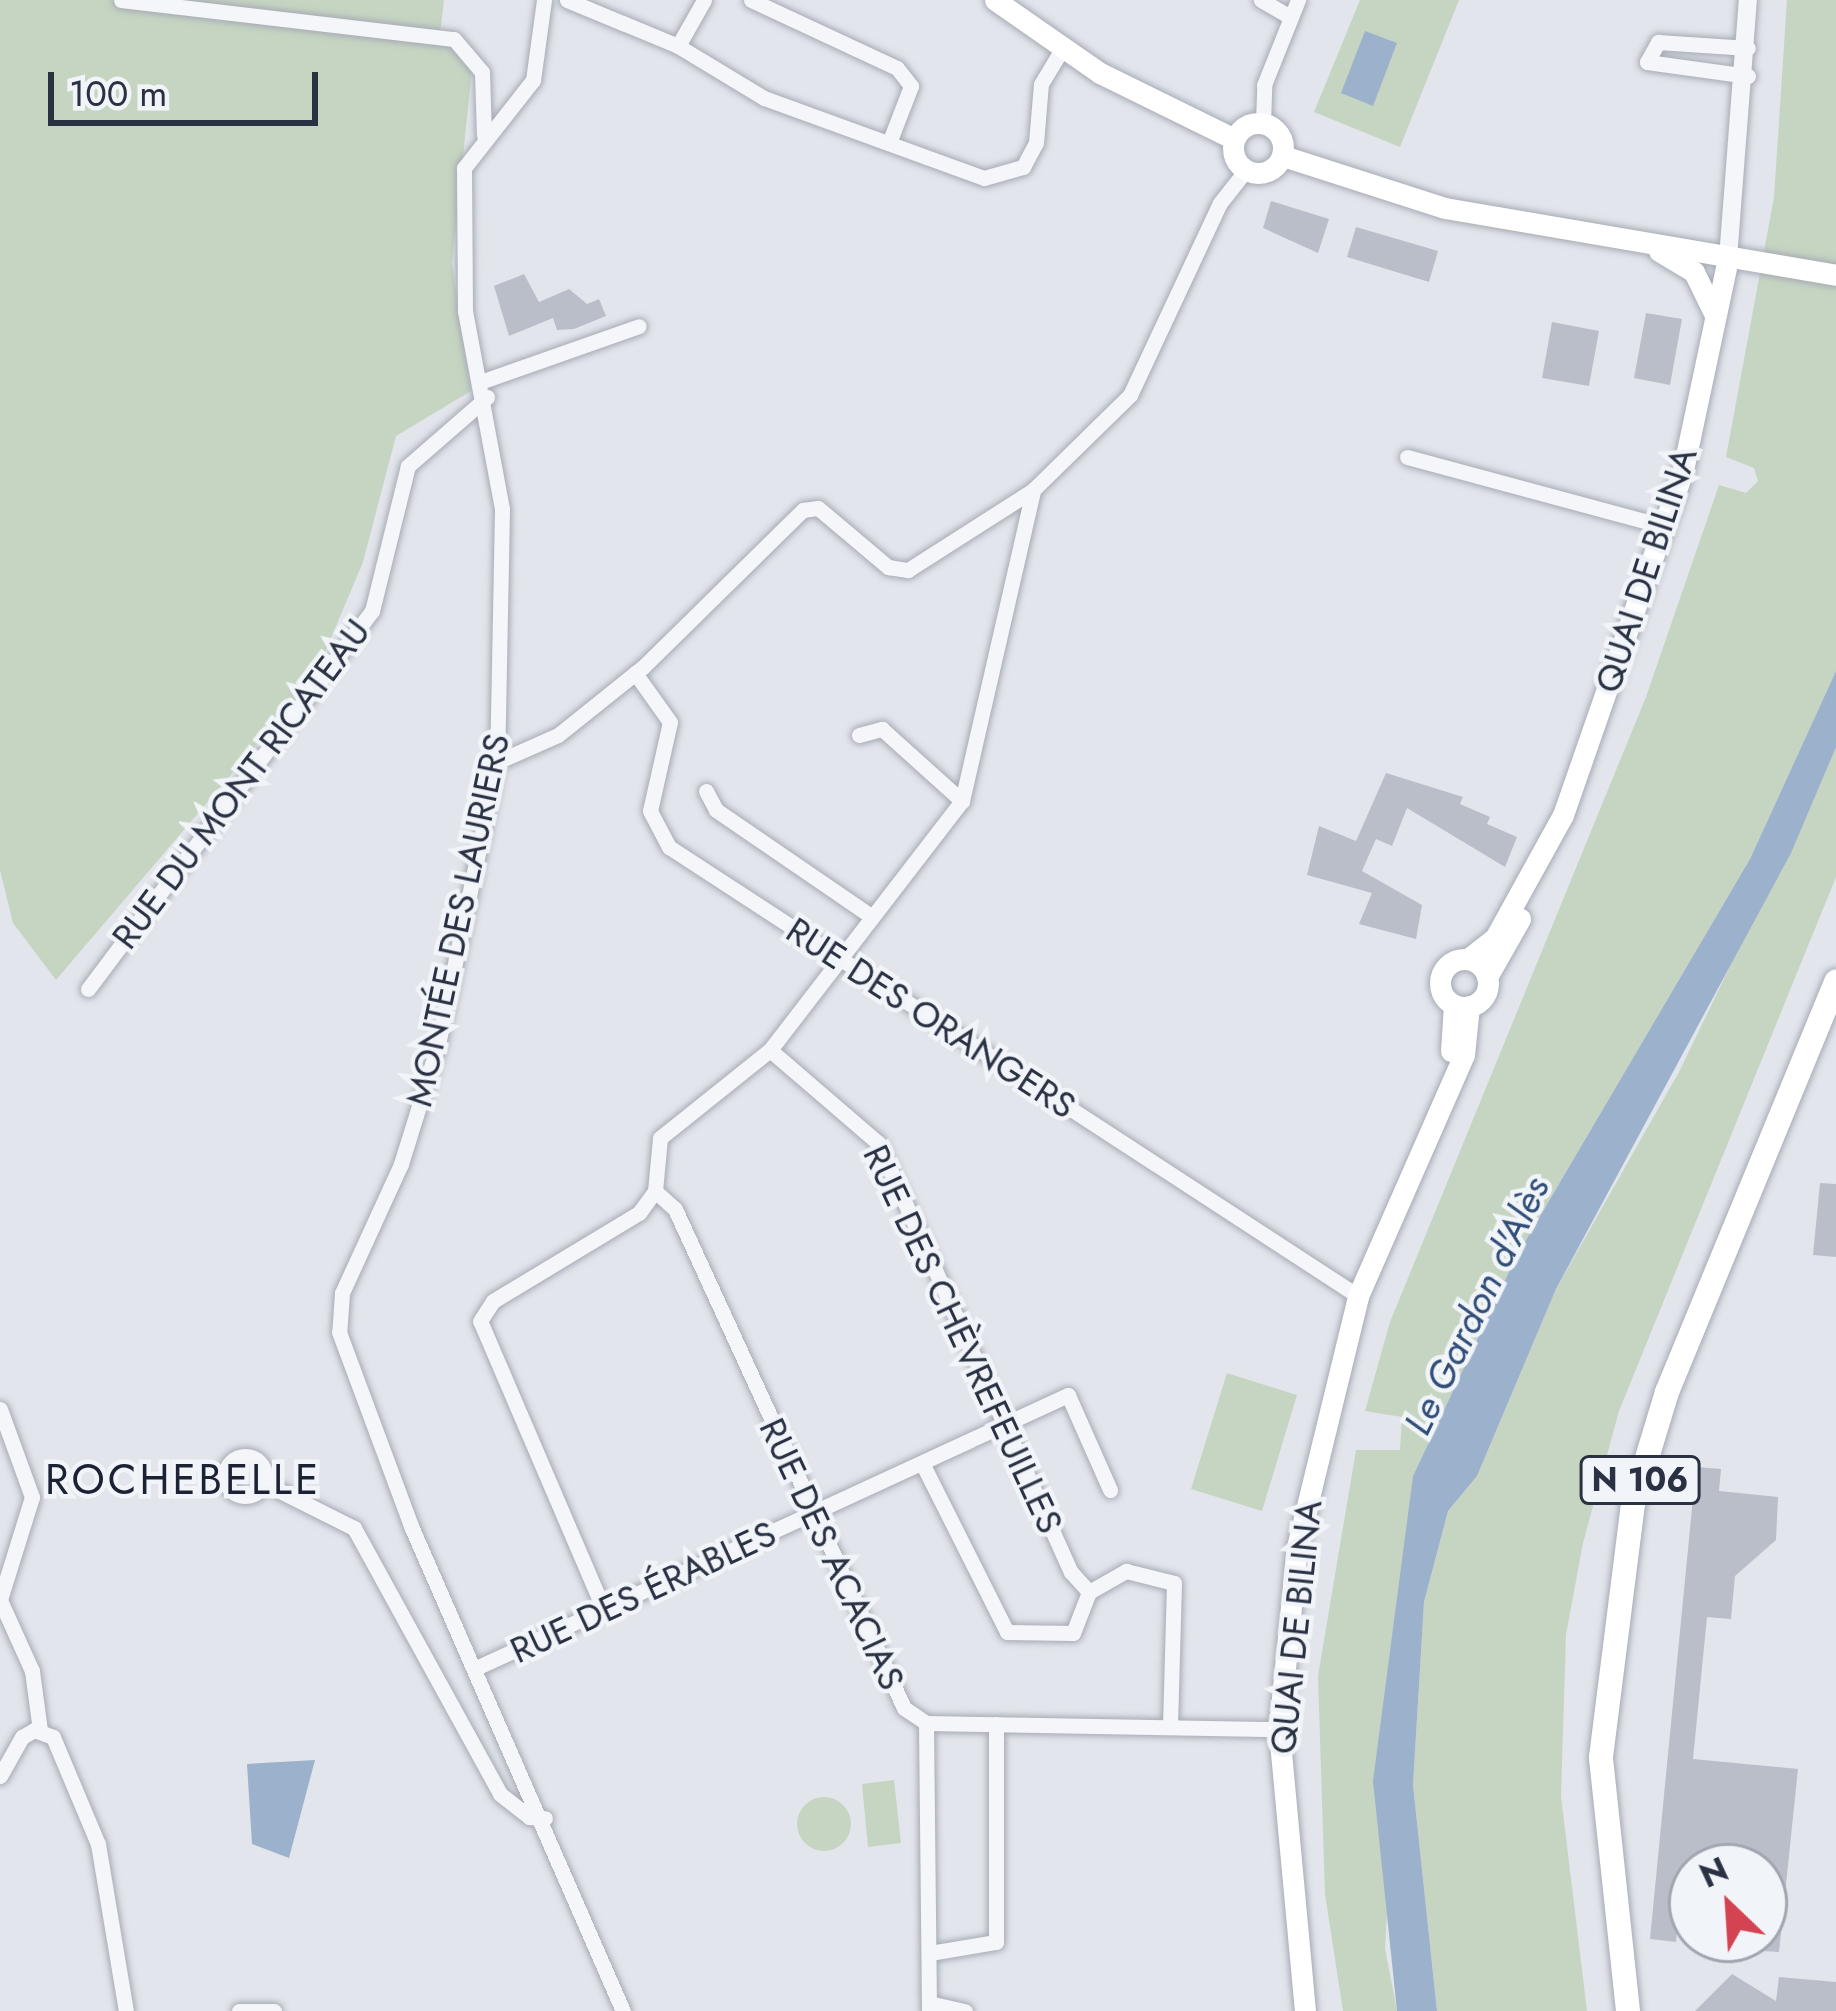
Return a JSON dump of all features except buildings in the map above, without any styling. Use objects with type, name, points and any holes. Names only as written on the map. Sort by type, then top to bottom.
[{"type":"main road","points":[[995,0],[1062,49],[1234,139],[1246,170],[1268,171],[1283,156]]},
{"type":"main road","points":[[1234,139],[1263,123],[1280,135],[1283,156]]},
{"type":"main road","points":[[1283,156],[1366,190],[1836,275]]},
{"type":"main road","points":[[1642,243],[1694,272],[1715,316]]},
{"type":"main road","name":"QUAI DE BILINA","points":[[1304,2011],[1279,1729],[1297,1547],[1358,1296],[1376,1250],[1373,1235],[1447,1066],[1462,1005],[1487,977],[1535,873],[1666,527],[1715,316],[1737,259]]},
{"type":"main road","name":"QUAI DE BILINA","points":[[1462,1005],[1440,979],[1495,938],[1535,873]]},
{"type":"main road","points":[[1468,959],[1487,977]]},
{"type":"main road","name":"N 106","points":[[1628,2011],[1600,1757],[1633,1504],[1667,1392],[1836,981]]},
{"type":"street","points":[[121,0],[454,39],[482,72],[484,135]]},
{"type":"street","name":"MONTÉE DES LAURIERS","points":[[544,0],[532,80],[484,135],[464,168],[464,310],[485,389],[502,509],[497,762],[438,1045],[401,1164],[342,1293],[339,1332],[622,2011]]},
{"type":"street","points":[[567,0],[678,46],[764,98],[984,178],[1013,174],[1036,143],[1041,84],[1062,49]]},
{"type":"street","points":[[678,46],[704,0]]},
{"type":"street","points":[[751,0],[897,68],[911,86],[889,143]]},
{"type":"street","points":[[1261,0],[1290,17]]},
{"type":"street","points":[[1263,123],[1264,85],[1298,0]]},
{"type":"street","points":[[1737,259],[1748,0]]},
{"type":"street","points":[[1748,48],[1658,42],[1647,62],[1748,76]]},
{"type":"street","points":[[497,762],[558,735],[635,673],[803,510],[818,508],[888,567],[908,569],[1033,490],[1130,394],[1220,203],[1246,170]]},
{"type":"street","points":[[485,389],[639,326]]},
{"type":"street","name":"RUE DU MONT RICATEAU","points":[[88,989],[372,611],[408,466],[485,389]]},
{"type":"street","points":[[1407,457],[1666,527]]},
{"type":"street","points":[[604,1610],[480,1321],[493,1301],[639,1213],[655,1191],[660,1138],[770,1050],[962,801],[1033,490]]},
{"type":"street","name":"RUE DES ORANGERS","points":[[635,673],[670,722],[650,811],[656,834],[1358,1296]]},
{"type":"street","points":[[859,735],[882,729],[962,801]]},
{"type":"street","points":[[706,791],[716,810],[872,917]]},
{"type":"street","name":"RUE DES CHÈVREFEUILLES","points":[[770,1050],[878,1143],[1005,1425],[1089,1592]]},
{"type":"street","name":"RUE DES ACACIAS","points":[[655,1191],[675,1209],[894,1690],[926,1723],[1279,1729]]},
{"type":"street","name":"RUE DES ÉRABLES","points":[[476,1668],[1068,1396],[1110,1490]]},
{"type":"street","points":[[0,1409],[32,1497],[0,1600],[32,1671],[40,1730]]},
{"type":"street","points":[[922,1463],[1007,1632],[1073,1633],[1089,1592],[1144,1569],[1174,1582],[1170,1727]]},
{"type":"street","points":[[263,1484],[354,1528],[500,1793],[529,1817],[545,1818]]},
{"type":"street","points":[[926,1723],[929,2007],[965,2011]]},
{"type":"street","points":[[930,1953],[996,1942],[996,1724]]},
{"type":"street","points":[[0,1776],[22,1737],[40,1730],[53,1737],[98,1844],[126,2011]]},
{"type":"street","points":[[239,2011],[274,2011]]},
{"type":"green space","points":[[0,0],[444,0],[439,43],[458,45],[472,69],[452,263],[471,391],[396,436],[363,562],[315,676],[56,980],[13,923],[0,870]]},
{"type":"green space","points":[[1360,0],[1459,0],[1400,147],[1314,112]]},
{"type":"green space","points":[[1787,0],[1836,0],[1836,671],[1750,859],[1516,1257],[1413,1476],[1385,1948],[1397,2011],[1343,2011],[1325,1894],[1318,1676],[1356,1450],[1400,1450],[1402,1417],[1365,1411],[1390,1322],[1646,697],[1719,485],[1746,493],[1758,481],[1754,468],[1726,457],[1774,197]]},
{"type":"green space","points":[[1836,747],[1836,877],[1619,1411],[1583,1543],[1566,1635],[1561,1796],[1587,2011],[1437,2011],[1413,1785],[1424,1602],[1448,1511],[1477,1476],[1556,1289],[1679,1072]]},
{"type":"green space","points":[[1227,1373],[1297,1395],[1262,1511],[1191,1489]]},
{"type":"green space","points":[[894,1780],[901,1843],[868,1847],[862,1784]]},
{"type":"green space","points":[[824,1797],[843,1805],[851,1824],[843,1843],[824,1851],[805,1843],[797,1824],[805,1805]]},
{"type":"water","points":[[1365,31],[1397,43],[1373,106],[1341,93]]},
{"type":"water","points":[[1836,671],[1836,747],[1791,853],[1556,1289],[1477,1476],[1448,1511],[1424,1602],[1413,1785],[1437,2011],[1397,2011],[1373,1781],[1413,1476],[1516,1257],[1750,859]]},
{"type":"water","points":[[315,1760],[289,1858],[252,1844],[247,1764]]},
{"type":"district","name":"ROCHEBELLE","points":[[183,1480]]},
{"type":"water label","name":"Le Gardon d'Alès","points":[[1477,1306]]}]
